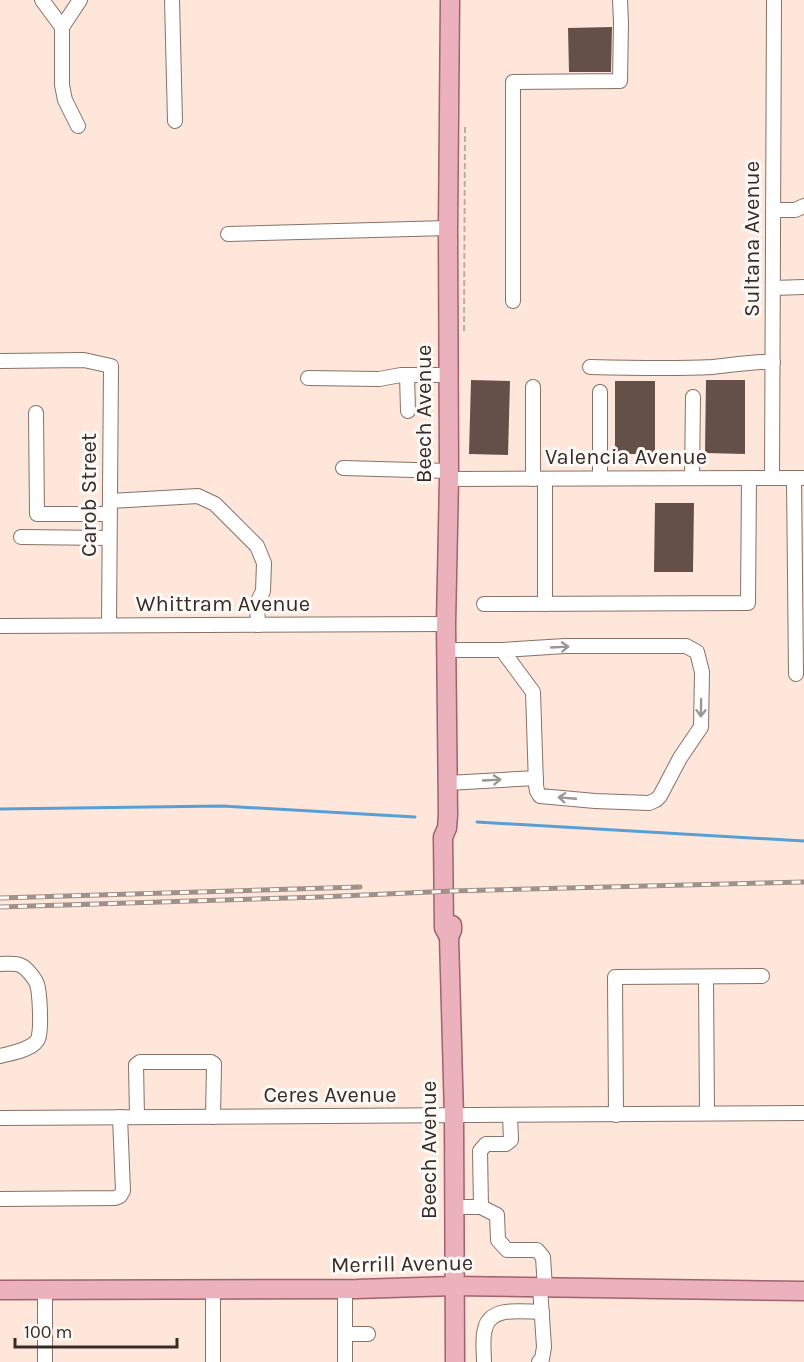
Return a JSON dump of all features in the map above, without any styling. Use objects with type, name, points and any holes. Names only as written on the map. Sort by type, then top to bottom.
[{"type":"main road","name":"Beech Avenue","points":[[450,0],[446,650],[448,822],[451,836],[452,884],[452,930],[448,937],[454,1116],[455,1362]]},
{"type":"main road","name":"Merrill Avenue","points":[[0,1290],[345,1289],[454,1286],[804,1291]]},
{"type":"street","points":[[42,0],[62,27]]},
{"type":"street","points":[[78,126],[65,100],[62,85],[62,27],[80,0]]},
{"type":"street","points":[[172,0],[175,121]]},
{"type":"street","points":[[513,301],[513,82],[620,81],[620,0]]},
{"type":"street","name":"Sultana Avenue","points":[[772,478],[774,0]]},
{"type":"street","points":[[773,210],[795,210],[804,206]]},
{"type":"street","points":[[228,234],[448,228]]},
{"type":"street","points":[[773,288],[804,287]]},
{"type":"street","name":"Carob Street","points":[[0,361],[84,360],[111,366],[109,625]]},
{"type":"street","points":[[590,367],[712,367],[758,361],[773,362]]},
{"type":"street","points":[[308,378],[379,379],[406,375],[448,375]]},
{"type":"street","points":[[406,375],[408,411]]},
{"type":"street","points":[[533,387],[545,604]]},
{"type":"street","points":[[600,392],[600,478]]},
{"type":"street","points":[[692,478],[693,397]]},
{"type":"street","points":[[36,414],[37,514],[198,496],[215,504],[257,546],[264,563],[263,591],[257,603],[258,625]]},
{"type":"street","name":"Valencia Avenue","points":[[343,468],[539,479],[799,478]]},
{"type":"street","points":[[484,604],[748,603],[748,478]]},
{"type":"street","points":[[796,674],[799,478]]},
{"type":"street","points":[[21,537],[109,538]]},
{"type":"street","name":"Whittram Avenue","points":[[0,626],[446,624]]},
{"type":"street","points":[[446,650],[502,650],[565,646],[686,646],[697,652],[702,672],[701,727],[680,758],[660,796],[649,803],[540,796],[537,791],[536,778],[533,692],[502,650]]},
{"type":"street","points":[[448,783],[536,778]]},
{"type":"street","points":[[0,963],[18,964],[26,968],[37,985],[40,1009],[39,1037],[33,1045],[0,1056]]},
{"type":"street","points":[[616,1114],[615,977],[762,976]]},
{"type":"street","points":[[706,977],[707,1113]]},
{"type":"street","points":[[137,1117],[136,1065],[140,1062],[211,1062],[214,1064],[213,1117]]},
{"type":"street","name":"Ceres Avenue","points":[[0,1118],[804,1113]]},
{"type":"street","points":[[481,1207],[480,1151],[486,1144],[507,1144],[510,1140],[510,1115]]},
{"type":"street","points":[[0,1199],[115,1198],[120,1196],[123,1191],[120,1117]]},
{"type":"street","points":[[454,1207],[481,1207],[497,1215],[498,1240],[507,1250],[537,1250],[543,1257],[544,1347],[542,1359],[539,1362]]},
{"type":"street","points":[[213,1289],[213,1362]]},
{"type":"street","points":[[345,1289],[345,1362]]},
{"type":"street","points":[[45,1290],[45,1362]]},
{"type":"street","points":[[484,1362],[484,1330],[494,1314],[542,1312]]},
{"type":"street","points":[[345,1334],[368,1334]]},
{"type":"path","points":[[464,330],[465,127]]},
{"type":"building","points":[[612,27],[611,72],[569,72],[568,28]]},
{"type":"building","points":[[471,380],[510,381],[508,455],[469,454]]},
{"type":"building","points":[[706,380],[745,380],[745,454],[705,453]]},
{"type":"building","points":[[615,381],[655,381],[655,454],[615,454]]},
{"type":"building","points":[[655,503],[694,503],[693,572],[654,572]]},
{"type":"waterway","points":[[0,809],[222,806],[415,817]]},
{"type":"waterway","points":[[477,822],[804,841]]},
{"type":"railway","points":[[0,907],[452,891],[804,882]]},
{"type":"railway","points":[[0,898],[360,887]]}]
